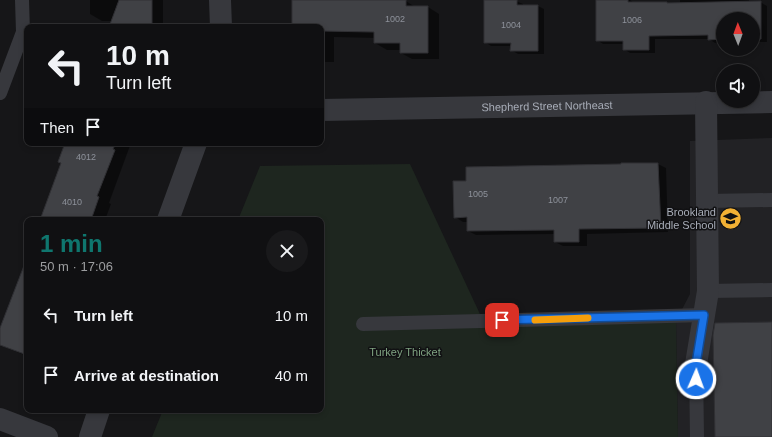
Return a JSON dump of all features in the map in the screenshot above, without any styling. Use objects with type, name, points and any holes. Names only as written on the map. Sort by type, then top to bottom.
[{"type":"street","points":[[220,0],[221,24]]},
{"type":"street","points":[[696,364],[708,291],[706,102]]},
{"type":"street","name":"Shepherd Street Northeast","points":[[324,110],[772,102]]},
{"type":"street","points":[[169,217],[195,146]]},
{"type":"street","points":[[90,437],[99,413]]},
{"type":"street","points":[[0,419],[47,437]]},
{"type":"lane","points":[[0,93],[23,32],[22,0]]},
{"type":"lane","points":[[707,201],[772,200]]},
{"type":"lane","points":[[708,291],[772,290]]},
{"type":"lane","points":[[362,324],[704,315]]},
{"type":"lane","points":[[696,364],[697,437]]},
{"type":"shaded area","name":"Brookland Middle School","points":[[772,138],[772,437],[678,437],[676,321],[690,294],[690,141]]},
{"type":"green space","name":"Turkey Thicket","points":[[410,164],[486,327],[676,321],[678,437],[152,437],[162,413],[324,413],[324,217],[239,217],[260,166]]},
{"type":"building","points":[[119,0],[152,0],[152,24],[110,24]]},
{"type":"building","points":[[292,0],[406,0],[406,6],[428,6],[428,53],[400,53],[400,43],[374,43],[374,32],[324,31],[324,24],[292,24]]},
{"type":"building","points":[[484,0],[517,0],[517,5],[538,5],[538,51],[510,51],[511,43],[484,43]]},
{"type":"building","points":[[596,0],[628,0],[628,2],[667,3],[761,1],[761,39],[760,12],[716,12],[716,39],[708,40],[708,35],[649,36],[649,50],[623,50],[623,41],[596,41]]},
{"type":"building","points":[[64,146],[114,146],[113,149],[115,150],[97,196],[99,197],[92,217],[41,217],[61,163],[58,162]]},
{"type":"building","points":[[658,163],[661,228],[579,229],[579,242],[554,242],[554,230],[467,231],[467,217],[454,218],[453,181],[466,181],[466,167]]},
{"type":"building","points":[[24,266],[24,354],[0,345],[0,328]]},
{"type":"building","points":[[772,322],[772,437],[715,437],[713,335],[715,323]]},
{"type":"slow traffic","points":[[535,320],[588,318]]},
{"type":"place","name":"Brookland Middle School","points":[[731,218]]},
{"type":"route","points":[[502,320],[704,315],[696,364],[696,379]]}]
